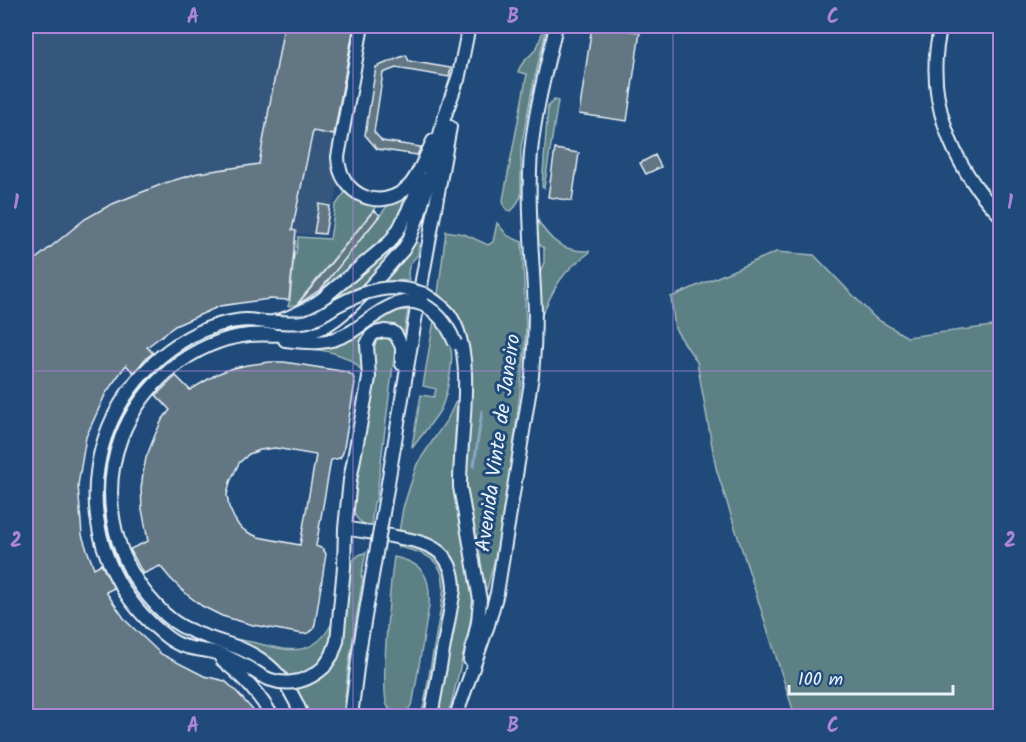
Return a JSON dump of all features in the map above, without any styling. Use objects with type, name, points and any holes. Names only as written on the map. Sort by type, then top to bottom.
[{"type":"street","points":[[362,26],[338,157],[340,171],[350,187],[361,196],[375,199],[389,198],[404,190],[412,182],[444,118]]},
{"type":"street","points":[[351,717],[359,652],[435,207],[469,26]]},
{"type":"street","name":"Avenida Vinte de Janeiro","points":[[456,717],[497,593],[532,376],[535,313],[530,192],[531,150],[556,26]]},
{"type":"street","points":[[940,26],[937,45],[937,89],[946,130],[954,152],[976,188],[1000,215]]},
{"type":"street","points":[[302,717],[297,702],[287,686],[269,665],[248,651],[179,625],[153,603],[143,590],[125,559],[113,518],[111,500],[113,466],[117,449],[128,423],[145,395],[176,365],[219,342],[242,336],[277,336],[311,332],[335,320],[372,284],[403,250],[412,233],[444,118],[459,75]]},
{"type":"street","points":[[273,322],[302,311],[322,299],[390,242],[436,152]]},
{"type":"street","points":[[401,407],[402,347],[400,340],[393,333],[379,331],[371,336],[367,344],[369,378],[350,480],[337,641],[324,667],[306,680],[295,683],[267,680],[240,663],[211,652],[183,647],[173,642],[144,617],[116,578],[108,561],[98,524],[96,481],[108,427],[129,390],[147,368],[160,357],[191,336],[226,323],[243,320],[307,322],[353,298],[386,288],[407,288],[424,294],[445,309],[454,323],[465,392],[459,468],[460,487],[478,587],[480,611],[466,691]]},
{"type":"street","points":[[261,335],[278,340],[315,343],[338,338],[351,332],[399,303],[414,303],[423,305],[438,314],[458,342]]},
{"type":"street","points":[[345,528],[426,543],[443,556],[450,568],[454,590],[431,717]]},
{"type":"street","points":[[211,652],[249,683],[272,717]]},
{"type":"shaded area","points":[[26,26],[355,26],[336,135],[333,167],[338,183],[327,236],[296,234],[289,300],[269,299],[220,306],[175,326],[139,352],[126,365],[106,393],[86,437],[78,485],[82,535],[87,550],[99,580],[126,621],[161,654],[236,691],[257,716],[26,716]]},
{"type":"green space","points":[[543,26],[547,26],[521,147],[521,196],[511,211],[504,206],[503,200],[527,74],[518,72],[523,62],[536,49]]},
{"type":"green space","points":[[554,100],[558,101],[544,188],[542,187],[548,106]]},
{"type":"green space","points":[[346,191],[356,198],[379,203],[296,305],[288,306],[298,237],[330,239],[335,206]]},
{"type":"green space","points":[[404,201],[392,228],[383,239],[326,289],[323,286],[389,204]]},
{"type":"green space","points":[[537,219],[558,244],[572,250],[589,251],[564,275],[540,319],[539,276],[544,262],[544,248],[537,243]]},
{"type":"green space","points":[[497,223],[508,236],[522,242],[526,325],[512,459],[501,534],[487,589],[483,586],[466,496],[468,353],[465,335],[456,313],[438,294],[446,231],[464,234],[488,245],[493,242]]},
{"type":"green space","points":[[416,240],[419,244],[418,255],[410,266],[409,280],[380,282]]},
{"type":"green space","points":[[397,243],[399,246],[361,286],[334,299]]},
{"type":"green space","points":[[776,252],[814,255],[875,318],[907,337],[1000,325],[1000,716],[795,716],[716,468],[697,362],[675,329],[671,297]]},
{"type":"green space","points":[[408,309],[404,334],[368,331],[364,336],[361,345],[362,372],[348,359],[339,355],[289,346],[362,331],[391,313]]},
{"type":"green space","points":[[434,320],[449,343],[452,358],[450,375],[441,409],[413,447],[421,395],[434,397],[436,389],[423,386]]},
{"type":"green space","points":[[385,337],[393,342],[395,349],[371,527],[359,520],[352,509],[374,381],[372,347],[377,339]]},
{"type":"green space","points":[[456,401],[453,477],[473,608],[451,705],[446,716],[434,716],[453,566],[399,532],[403,508],[417,464],[448,418]]},
{"type":"green space","points":[[399,542],[429,552],[442,564],[446,572],[447,595],[426,716],[420,716],[424,705],[443,595],[442,574],[433,560],[418,552],[398,547]]},
{"type":"green space","points":[[366,552],[343,716],[309,716],[296,689],[278,665],[262,653],[232,639],[286,649],[299,649],[311,646],[331,625],[334,625],[343,638],[351,562]]},
{"type":"green space","points":[[394,557],[419,567],[429,587],[429,606],[413,701],[409,709],[398,713],[388,707],[385,681],[386,635]]},
{"type":"building","points":[[284,26],[354,26],[334,135],[313,131],[292,230],[296,231],[289,300],[269,299],[220,306],[175,326],[147,347],[153,353],[134,373],[126,365],[106,393],[86,437],[78,485],[82,535],[87,550],[94,568],[101,564],[114,588],[106,592],[126,621],[161,654],[204,676],[225,681],[259,717],[26,717],[26,267],[85,219],[110,205],[165,183],[198,173],[259,164]]},
{"type":"building","points":[[592,26],[640,32],[627,121],[579,114]]},
{"type":"building","points":[[406,55],[409,61],[451,68],[449,77],[396,68],[383,73],[374,132],[382,141],[421,147],[417,155],[377,149],[365,135],[376,67]]},
{"type":"building","points":[[555,149],[579,153],[572,201],[548,197]]},
{"type":"building","points":[[655,155],[661,167],[646,174],[640,163]]},
{"type":"building","points":[[319,204],[330,206],[325,234],[314,233]]},
{"type":"building","points":[[374,210],[380,215],[321,289],[297,305]]},
{"type":"building","points":[[284,362],[347,372],[353,376],[355,383],[343,453],[340,458],[331,460],[316,546],[323,549],[326,554],[315,624],[313,630],[308,633],[253,625],[222,616],[202,606],[185,593],[160,566],[143,574],[130,549],[148,541],[142,509],[143,473],[155,435],[170,410],[156,395],[176,376],[190,390],[217,374],[247,365]],"holes":[[[275,448],[316,455],[300,545],[258,537],[239,526],[229,507],[227,495],[239,463],[249,454]]]},
{"type":"waterway","points":[[474,466],[482,411]]}]
